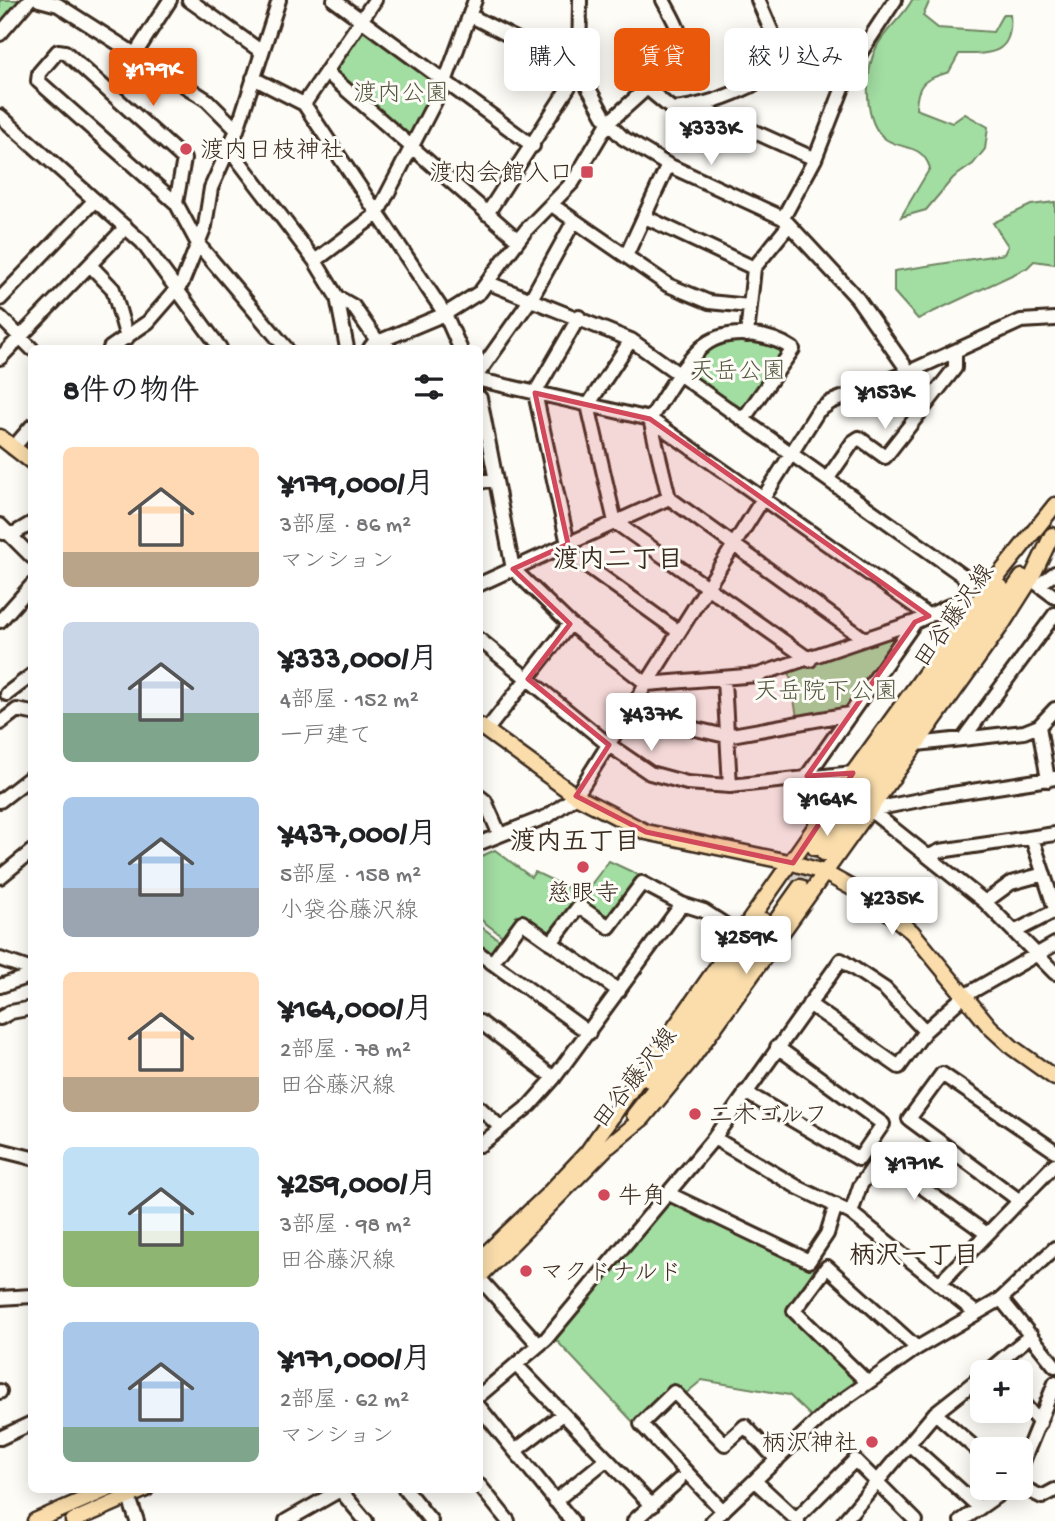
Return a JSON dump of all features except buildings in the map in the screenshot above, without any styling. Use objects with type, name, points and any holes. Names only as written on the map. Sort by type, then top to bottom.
[{"type":"main road","points":[[0,437],[28,459]]},
{"type":"main road","points":[[589,1151],[793,863],[971,601],[1055,505]]},
{"type":"main road","name":"田谷藤沢線","points":[[1054,533],[819,851],[1055,510]]},
{"type":"main road","points":[[609,1146],[643,1118],[691,1060],[823,872],[1035,582],[1054,533]]},
{"type":"main road","points":[[483,729],[576,796],[646,832],[793,863],[823,872],[893,914],[927,948],[964,996],[1013,1048],[1055,1078]]},
{"type":"main road","name":"田谷藤沢線","points":[[483,1256],[589,1151],[623,1113],[796,884],[681,1055],[609,1146],[483,1275]]},
{"type":"main road","points":[[35,1521],[99,1493]]},
{"type":"main road","points":[[73,1521],[127,1493]]},
{"type":"street","points":[[0,34],[29,0]]},
{"type":"street","points":[[39,0],[58,5],[213,104],[237,130]]},
{"type":"street","points":[[135,54],[170,0]]},
{"type":"street","points":[[190,0],[262,52]]},
{"type":"street","points":[[115,345],[148,322],[177,291],[205,226],[211,188],[237,130],[279,0]]},
{"type":"street","points":[[334,0],[533,146]]},
{"type":"street","points":[[304,104],[375,0]]},
{"type":"street","points":[[315,261],[377,214],[445,82],[475,0]]},
{"type":"street","points":[[580,0],[580,28]]},
{"type":"street","points":[[758,0],[770,28]]},
{"type":"street","points":[[868,41],[895,0]]},
{"type":"street","points":[[667,2],[677,28]]},
{"type":"street","points":[[471,16],[504,33]]},
{"type":"street","points":[[176,203],[184,159],[65,52],[58,51],[39,73],[38,81],[176,203],[198,244],[283,345]]},
{"type":"street","points":[[326,72],[517,240]]},
{"type":"street","points":[[253,78],[304,104],[446,314],[459,345]]},
{"type":"street","points":[[487,214],[567,91]]},
{"type":"street","points":[[590,91],[608,123],[623,138],[668,165],[786,222],[857,298],[909,372]]},
{"type":"street","points":[[337,297],[353,306],[380,345],[472,300],[489,283],[517,240],[573,182],[608,123],[627,103],[645,91]]},
{"type":"street","points":[[650,91],[672,109],[699,107],[734,91]]},
{"type":"street","points":[[747,335],[754,268],[786,222],[842,91]]},
{"type":"street","points":[[699,107],[815,159]]},
{"type":"street","points":[[0,117],[142,242],[218,345]]},
{"type":"street","points":[[229,148],[315,261],[337,297],[346,345]]},
{"type":"street","points":[[626,256],[668,165]]},
{"type":"street","points":[[0,299],[94,200]]},
{"type":"street","points":[[551,205],[688,295],[709,302],[749,306]]},
{"type":"street","points":[[645,217],[754,268]]},
{"type":"street","points":[[483,366],[531,299],[574,221]]},
{"type":"street","points":[[0,358],[126,227]]},
{"type":"street","points":[[90,265],[113,289],[127,338]]},
{"type":"street","points":[[483,414],[513,569],[569,624],[647,684],[758,676],[810,660],[863,638],[971,601],[968,583],[962,575],[631,340],[489,283]]},
{"type":"street","points":[[0,317],[28,345]]},
{"type":"street","points":[[579,317],[536,393],[565,546],[679,632]]},
{"type":"street","points":[[483,841],[548,816],[576,796],[818,411],[831,402],[909,372],[1021,321],[1055,319]]},
{"type":"street","points":[[744,418],[793,349],[777,339],[747,335],[717,338],[702,348],[650,419],[669,498],[863,638]]},
{"type":"street","points":[[631,340],[587,405],[615,522],[810,660]]},
{"type":"street","points":[[828,478],[853,442],[859,438],[885,457],[955,368],[955,351]]},
{"type":"street","points":[[483,381],[650,419],[929,616]]},
{"type":"street","points":[[13,448],[28,431]]},
{"type":"street","points":[[483,481],[495,479]]},
{"type":"street","points":[[483,583],[669,498]]},
{"type":"street","points":[[3,530],[15,533],[28,525]]},
{"type":"street","points":[[3,530],[28,553]]},
{"type":"street","points":[[1055,573],[1035,582],[1055,597]]},
{"type":"street","points":[[0,621],[28,590]]},
{"type":"street","points":[[963,739],[1055,614]]},
{"type":"street","points":[[807,776],[915,622]]},
{"type":"street","points":[[483,729],[528,679],[569,624]]},
{"type":"street","points":[[483,642],[609,745],[650,773],[687,783],[730,786],[853,773]]},
{"type":"street","points":[[28,677],[4,690],[17,710],[28,712]]},
{"type":"street","points":[[724,680],[730,786]]},
{"type":"street","points":[[917,744],[993,738],[1039,726],[1055,709]]},
{"type":"street","points":[[0,723],[17,710]]},
{"type":"street","points":[[629,715],[726,736],[849,714]]},
{"type":"street","points":[[870,810],[939,796],[1051,779],[1039,726]]},
{"type":"street","points":[[0,801],[28,779]]},
{"type":"street","points":[[483,798],[499,833]]},
{"type":"street","points":[[870,810],[985,902],[1055,973]]},
{"type":"street","points":[[929,856],[940,851],[1055,834]]},
{"type":"street","points":[[1016,931],[1055,910],[1032,838]]},
{"type":"street","points":[[0,877],[28,854]]},
{"type":"street","points":[[985,902],[1011,883],[1044,874]]},
{"type":"street","points":[[551,943],[579,906],[609,927],[642,883],[682,904],[704,911],[741,935]]},
{"type":"street","points":[[483,1143],[530,1105],[554,1079],[682,904]]},
{"type":"street","points":[[492,963],[522,922],[619,991]]},
{"type":"street","points":[[809,1004],[899,1067],[925,1031],[964,996],[1055,944]]},
{"type":"street","points":[[483,956],[590,1033]]},
{"type":"street","points":[[0,959],[28,970]]},
{"type":"street","points":[[483,1393],[539,1345],[713,1138],[841,960],[885,989],[925,1031]]},
{"type":"street","points":[[0,986],[28,974]]},
{"type":"street","points":[[0,1018],[11,1012],[28,1009]]},
{"type":"street","points":[[483,1024],[554,1079]]},
{"type":"street","points":[[746,1092],[859,1159],[883,1124],[777,1047]]},
{"type":"street","points":[[1020,1201],[909,1119],[942,1074],[1055,1151]]},
{"type":"street","points":[[483,1111],[501,1128]]},
{"type":"street","points":[[713,1138],[799,1188],[851,1213],[941,1282],[976,1313]]},
{"type":"street","points":[[0,1150],[28,1157]]},
{"type":"street","points":[[851,1213],[860,1186],[880,1157],[987,1234]]},
{"type":"street","points":[[941,1282],[1055,1164]]},
{"type":"street","points":[[667,1193],[808,1261],[827,1234],[836,1205]]},
{"type":"street","points":[[712,1521],[829,1410],[866,1381],[917,1348],[1001,1299],[1055,1248]]},
{"type":"street","points":[[866,1381],[794,1311],[827,1268],[917,1348]]},
{"type":"street","points":[[483,1281],[539,1345]]},
{"type":"street","points":[[0,1298],[28,1296]]},
{"type":"street","points":[[1001,1299],[1055,1366]]},
{"type":"street","points":[[1003,1360],[1031,1335]]},
{"type":"street","points":[[517,1366],[652,1506]]},
{"type":"street","points":[[1033,1439],[1055,1384]]},
{"type":"street","points":[[863,1521],[848,1516],[935,1413],[970,1386]]},
{"type":"street","points":[[723,1511],[641,1424],[674,1392],[725,1444],[745,1426],[777,1460]]},
{"type":"street","points":[[483,1412],[572,1521]]},
{"type":"street","points":[[935,1413],[970,1444]]},
{"type":"street","points":[[515,1451],[564,1414]]},
{"type":"street","points":[[1033,1415],[1040,1423]]},
{"type":"street","points":[[0,1438],[28,1425]]},
{"type":"street","points":[[909,1444],[979,1507]]},
{"type":"street","points":[[555,1500],[607,1459]]},
{"type":"street","points":[[755,1481],[797,1520],[855,1460],[916,1521]]},
{"type":"street","points":[[634,1521],[679,1480]]},
{"type":"street","points":[[483,1490],[509,1521]]},
{"type":"street","points":[[1033,1492],[1042,1497],[1055,1490]]},
{"type":"street","points":[[127,1493],[137,1521]]},
{"type":"street","points":[[287,1521],[336,1493]]},
{"type":"street","points":[[343,1493],[366,1521]]},
{"type":"street","points":[[408,1493],[430,1521]]},
{"type":"street","points":[[961,1521],[990,1500]]},
{"type":"highlighted area","points":[[535,393],[650,419],[929,616],[915,622],[807,776],[853,773],[793,863],[646,832],[576,796],[609,745],[528,679],[570,624],[513,569],[568,544]]},
{"type":"green space","points":[[0,0],[19,0],[18,6],[0,26]]},
{"type":"green space","points":[[912,0],[930,0],[923,16],[938,28],[993,32],[1003,14],[1010,14],[1010,27],[1004,45],[981,54],[959,54],[949,72],[928,80],[921,87],[916,109],[952,123],[965,114],[988,127],[985,149],[973,164],[953,178],[926,210],[901,217],[930,168],[927,160],[917,151],[887,140],[879,132],[870,110],[868,83],[876,48]]},
{"type":"green space","name":"渡内公園","points":[[363,26],[439,83],[410,141],[332,71]]},
{"type":"green space","points":[[1055,202],[1055,264],[1034,261],[1027,268],[918,319],[894,292],[894,271],[1004,254],[1008,246],[993,223],[1031,205]]},
{"type":"green space","name":"天岳公園","points":[[733,340],[774,346],[787,354],[746,412],[688,372],[705,351]]},
{"type":"green space","name":"天岳院下公園","points":[[906,626],[843,717],[798,723],[789,670],[813,664]]},
{"type":"green space","points":[[495,850],[531,877],[535,872],[583,895],[609,861],[641,876],[609,919],[578,900],[553,935],[522,916],[505,938],[483,921],[483,856]]},
{"type":"green space","points":[[483,928],[502,942],[492,957],[483,950]]},
{"type":"green space","points":[[670,1200],[814,1269],[787,1313],[859,1380],[812,1417],[789,1395],[702,1380],[684,1395],[673,1384],[634,1423],[555,1339]]},
{"type":"tunnel","points":[[791,881],[815,848]]},
{"type":"tunnel","points":[[800,887],[824,853]]},
{"type":"place","name":"渡内日枝神社","points":[[186,149]]},
{"type":"place","name":"渡内会館入口","points":[[587,172]]},
{"type":"place","name":"慈眼寺","points":[[583,867]]},
{"type":"place","name":"二木ゴルフ","points":[[695,1114]]},
{"type":"place","name":"牛角","points":[[604,1195]]},
{"type":"place","name":"マクドナルド","points":[[526,1271]]},
{"type":"place","name":"柄沢神社","points":[[872,1442]]},
{"type":"district","name":"渡内二丁目","points":[[618,558]]},
{"type":"district","name":"渡内五丁目","points":[[575,840]]},
{"type":"district","name":"柄沢一丁目","points":[[914,1254]]}]
